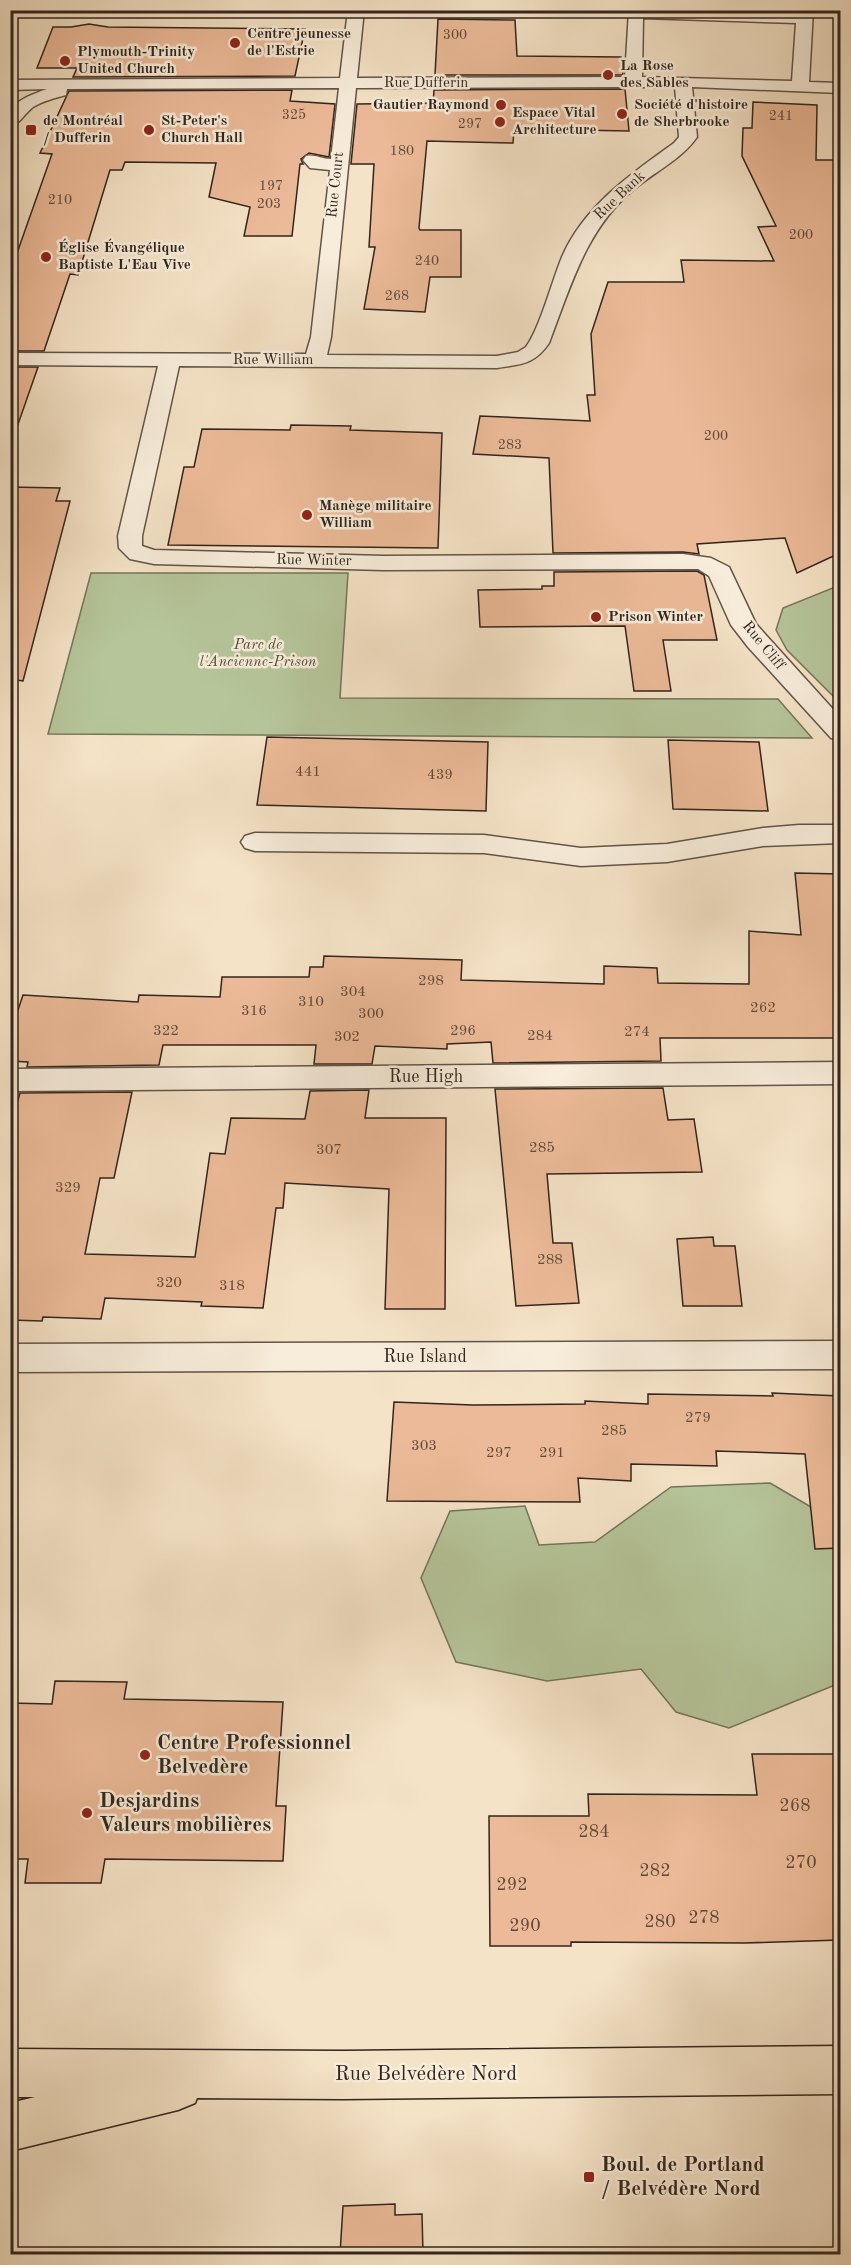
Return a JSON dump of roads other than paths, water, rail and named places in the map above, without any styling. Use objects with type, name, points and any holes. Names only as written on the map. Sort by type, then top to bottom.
[{"type":"main road","name":"Rue Belvédère Nord","points":[[10,2073],[840,2070]]},
{"type":"main road","points":[[10,2127],[228,2074]]},
{"type":"street","name":"Rue Court","points":[[315,360],[321,337],[320,263],[338,165],[356,10]]},
{"type":"street","points":[[633,83],[635,13],[805,14],[800,85]]},
{"type":"street","name":"Rue Dufferin","points":[[10,85],[683,82],[840,88]]},
{"type":"street","name":"Rue Bank","points":[[532,351],[539,344],[573,254],[591,224],[625,188],[680,147],[688,137],[683,82]]},
{"type":"street","points":[[10,121],[20,106],[38,98],[94,83]]},
{"type":"street","points":[[312,160],[316,164],[338,165]]},
{"type":"street","name":"Rue William","points":[[10,359],[497,362],[524,357],[532,351]]},
{"type":"street","name":"Rue Winter","points":[[170,360],[129,544],[130,549],[142,556],[383,563],[694,561]]},
{"type":"street","name":"Rue Cliff","points":[[694,561],[713,566],[720,572],[732,601],[750,633],[840,732]]},
{"type":"street","points":[[255,842],[484,844],[581,857],[667,853],[781,836],[840,834]]},
{"type":"street","name":"Rue High","points":[[10,1080],[840,1073]]},
{"type":"street","name":"Rue Island","points":[[10,1358],[840,1355]]},
{"type":"place","name":"Centre jeunesse de l'Estrie","points":[[235,43]]},
{"type":"place","name":"Plymouth-Trinity United Church","points":[[65,61]]},
{"type":"place","name":"La Rose des Sables","points":[[608,75]]},
{"type":"place","name":"Gautier Raymond","points":[[501,105]]},
{"type":"place","name":"Société d'histoire de Sherbrooke","points":[[622,114]]},
{"type":"place","name":"Espace Vital Architecture","points":[[500,122]]},
{"type":"place","name":"de Montréal / Dufferin","points":[[31,130]]},
{"type":"place","name":"St-Peter's Church Hall","points":[[149,130]]},
{"type":"place","name":"Église Évangélique Baptiste L'Eau Vive","points":[[46,257]]},
{"type":"place","name":"Manège militaire William","points":[[307,515]]},
{"type":"place","name":"Prison Winter","points":[[596,617]]},
{"type":"place","name":"Centre Professionnel Belvedère","points":[[145,1755]]},
{"type":"place","name":"Desjardins Valeurs mobilières","points":[[87,1813]]},
{"type":"place","name":"Boul. de Portland / Belvédère Nord","points":[[589,2177]]},
{"type":"park label","name":"Parc de l'Ancienne-Prison","points":[[258,654]]}]
